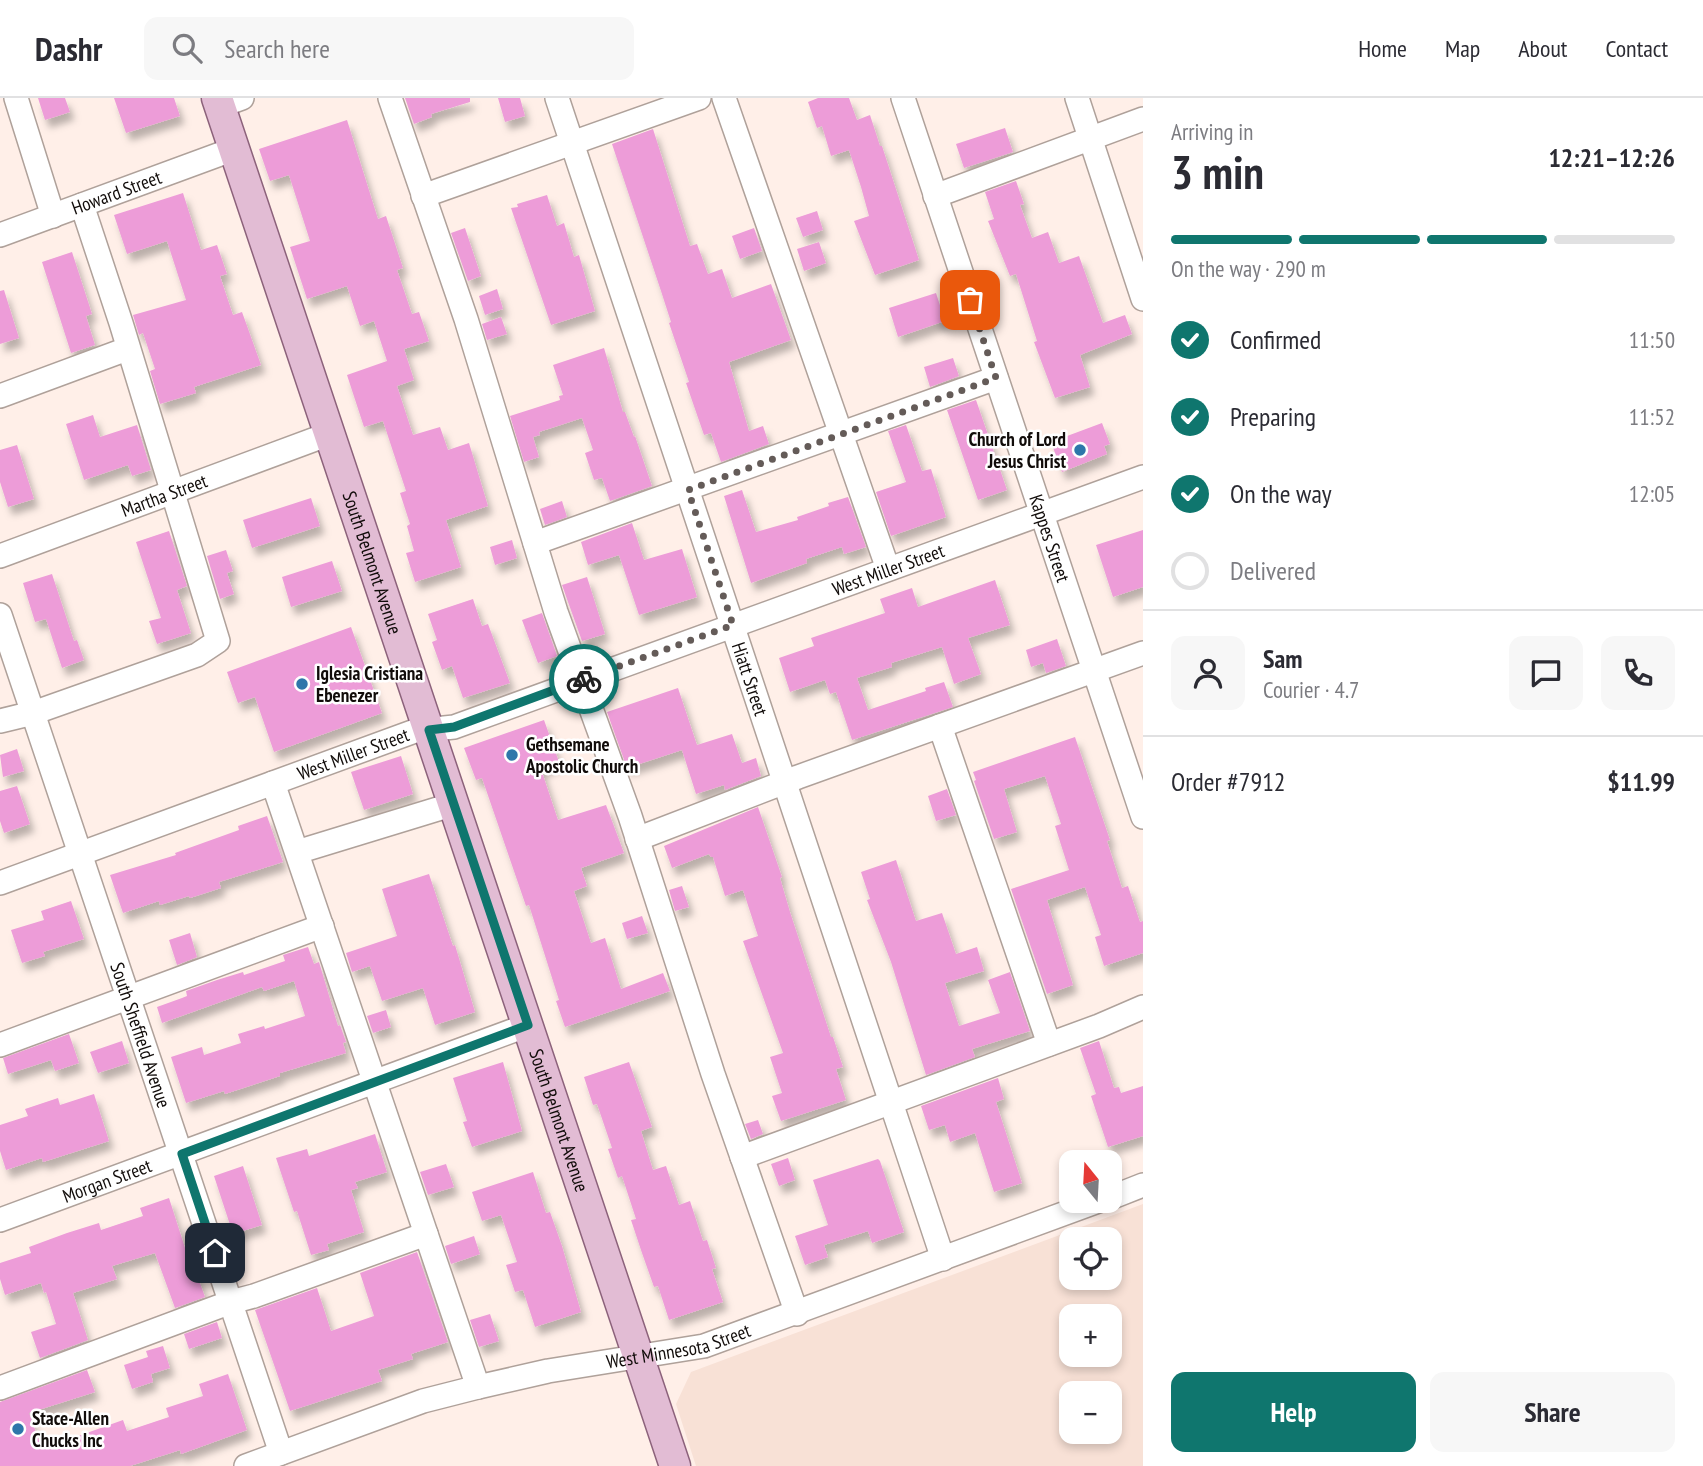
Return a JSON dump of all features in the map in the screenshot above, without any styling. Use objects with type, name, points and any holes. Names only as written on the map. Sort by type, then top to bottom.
[{"type":"main road","name":"South Belmont Avenue","points":[[226,101],[234,149],[675,1466]]},
{"type":"street","points":[[16,98],[53,216]]},
{"type":"street","points":[[390,98],[466,319],[556,612],[637,839],[797,1314]]},
{"type":"street","name":"Hiatt Street","points":[[557,98],[943,1259]]},
{"type":"street","points":[[423,197],[699,98]]},
{"type":"street","points":[[724,98],[888,569]]},
{"type":"street","name":"Kappes Street","points":[[902,98],[1143,817]]},
{"type":"street","points":[[1077,98],[1143,299]]},
{"type":"street","points":[[935,196],[1143,119]]},
{"type":"street","name":"Howard Street","points":[[0,235],[234,149]]},
{"type":"street","points":[[0,722],[33,713],[197,655],[218,641],[82,205]]},
{"type":"street","points":[[0,396],[127,349]]},
{"type":"street","points":[[535,543],[996,378]]},
{"type":"street","name":"Martha Street","points":[[0,556],[329,435]]},
{"type":"street","name":"West Miller Street","points":[[0,883],[404,735],[454,727],[1143,477]]},
{"type":"street","name":"South Sheffield Avenue","points":[[0,615],[281,1453]]},
{"type":"street","points":[[637,839],[785,782],[1143,653]]},
{"type":"street","points":[[940,726],[1049,1044]]},
{"type":"street","points":[[273,783],[478,1387]]},
{"type":"street","points":[[297,852],[454,804]]},
{"type":"street","points":[[0,1045],[322,926]]},
{"type":"street","points":[[742,1157],[1143,1007]]},
{"type":"street","name":"Morgan Street","points":[[0,1220],[528,1025]]},
{"type":"street","points":[[1122,1193],[1143,1185]]},
{"type":"street","name":"West Minnesota Street","points":[[246,1466],[423,1401],[548,1371],[704,1346],[1066,1213]]},
{"type":"street","points":[[0,1388],[231,1302],[426,1234]]},
{"type":"shaded area","points":[[1143,1204],[1143,1466],[696,1466],[676,1404],[691,1372],[1059,1235],[1059,1290],[1122,1290],[1122,1227],[1081,1227]]},
{"type":"building","points":[[38,98],[65,98],[70,112],[45,120]]},
{"type":"building","points":[[114,98],[174,98],[180,116],[126,133]]},
{"type":"building","points":[[405,98],[470,98],[470,102],[431,114],[432,117],[414,124]]},
{"type":"building","points":[[498,98],[520,98],[525,116],[505,122]]},
{"type":"building","points":[[818,98],[849,98],[857,120],[870,115],[919,260],[875,275],[854,221],[869,216],[861,187],[849,150],[831,156],[822,126],[817,128],[808,102]]},
{"type":"building","points":[[347,120],[378,219],[386,216],[403,268],[397,270],[412,314],[419,312],[429,341],[404,349],[414,380],[397,386],[413,435],[440,427],[448,450],[469,443],[488,506],[446,520],[461,567],[415,582],[406,553],[414,551],[407,526],[410,524],[400,493],[406,491],[383,421],[364,427],[347,375],[387,361],[374,321],[360,326],[347,286],[307,299],[290,247],[310,241],[289,175],[270,181],[259,149]]},
{"type":"building","points":[[1005,128],[1013,152],[964,168],[956,144]]},
{"type":"building","points":[[653,129],[690,246],[697,244],[708,274],[722,269],[732,298],[771,284],[791,340],[729,362],[749,431],[763,426],[769,444],[721,462],[711,433],[704,435],[686,383],[689,382],[669,323],[671,322],[612,144]]},
{"type":"building","points":[[1016,181],[1024,204],[1020,205],[1032,238],[1048,232],[1059,263],[1079,256],[1103,323],[1125,315],[1132,334],[1080,355],[1090,387],[1055,398],[1034,342],[1037,341],[1016,274],[1010,276],[988,221],[994,219],[985,192]]},
{"type":"building","points":[[183,193],[201,250],[217,245],[227,274],[220,276],[233,315],[242,312],[261,365],[194,387],[196,393],[160,404],[150,371],[155,369],[143,333],[139,335],[133,315],[186,300],[167,241],[127,254],[114,215]]},
{"type":"building","points":[[547,195],[557,226],[564,223],[574,257],[579,255],[595,311],[551,325],[511,208]]},
{"type":"building","points":[[817,211],[823,230],[803,237],[796,218]]},
{"type":"building","points":[[465,228],[481,276],[468,281],[451,233]]},
{"type":"building","points":[[754,228],[762,251],[740,259],[732,236]]},
{"type":"building","points":[[819,242],[826,263],[804,271],[797,249]]},
{"type":"building","points":[[72,252],[92,314],[86,316],[95,345],[71,353],[42,262]]},
{"type":"building","points":[[497,289],[503,309],[485,315],[479,296]]},
{"type":"building","points":[[4,290],[19,338],[0,344],[0,291]]},
{"type":"building","points":[[936,293],[945,321],[898,337],[889,308]]},
{"type":"building","points":[[501,317],[507,334],[487,340],[482,324]]},
{"type":"building","points":[[604,348],[623,412],[635,436],[652,486],[610,501],[602,478],[594,480],[585,453],[593,450],[582,418],[539,432],[540,435],[533,437],[539,457],[524,462],[510,416],[560,400],[559,396],[563,395],[553,365]]},
{"type":"building","points":[[953,358],[959,376],[930,387],[924,367]]},
{"type":"building","points":[[976,400],[1007,490],[978,500],[947,410]]},
{"type":"building","points":[[93,415],[100,437],[137,425],[151,470],[132,476],[128,465],[84,480],[66,424]]},
{"type":"building","name":"Church of Lord Jesus Christ","points":[[1102,423],[1110,444],[1104,446],[1107,454],[1062,472],[1051,442]]},
{"type":"building","points":[[906,425],[922,471],[931,469],[946,517],[891,536],[876,492],[906,482],[888,431]]},
{"type":"building","points":[[17,445],[34,499],[8,507],[0,482],[0,450]]},
{"type":"building","points":[[742,490],[756,532],[798,520],[797,517],[848,497],[866,547],[844,554],[842,547],[751,583],[724,496]]},
{"type":"building","points":[[311,498],[320,526],[252,548],[243,520]]},
{"type":"building","points":[[562,501],[567,517],[545,525],[540,509]]},
{"type":"building","points":[[632,523],[644,560],[682,549],[697,597],[639,615],[619,555],[588,565],[581,542]]},
{"type":"building","points":[[1143,530],[1143,587],[1113,597],[1096,545]]},
{"type":"building","points":[[169,531],[187,586],[177,590],[191,633],[157,644],[149,621],[161,618],[136,542]]},
{"type":"building","points":[[512,540],[517,558],[495,565],[490,547]]},
{"type":"building","points":[[226,550],[233,571],[227,573],[234,594],[220,599],[207,556]]},
{"type":"building","points":[[332,561],[342,591],[291,607],[282,577]]},
{"type":"building","points":[[52,574],[74,641],[77,640],[84,660],[62,668],[46,619],[35,622],[23,583]]},
{"type":"building","points":[[587,577],[605,634],[582,641],[562,585]]},
{"type":"building","points":[[995,580],[1010,625],[968,638],[981,674],[954,684],[942,647],[891,663],[892,667],[857,678],[868,710],[926,691],[925,688],[944,682],[953,707],[852,740],[836,692],[830,694],[825,680],[790,692],[779,658],[814,646],[811,638],[885,613],[880,599],[912,588],[918,607]]},
{"type":"building","points":[[473,599],[482,626],[488,624],[510,683],[463,698],[452,666],[442,670],[432,642],[437,640],[428,614]]},
{"type":"building","points":[[542,613],[557,656],[538,663],[522,620]]},
{"type":"building","name":"Iglesia Cristiana Ebenezer","points":[[351,627],[382,713],[274,752],[255,697],[238,703],[227,672]]},
{"type":"building","points":[[1057,639],[1066,666],[1046,673],[1043,663],[1031,667],[1026,650]]},
{"type":"building","points":[[678,688],[697,745],[732,734],[742,763],[756,758],[761,776],[725,790],[724,785],[696,794],[682,750],[627,768],[607,712]]},
{"type":"building","points":[[544,720],[559,762],[541,769],[558,820],[606,805],[624,853],[581,868],[587,886],[574,891],[591,943],[605,938],[621,989],[663,973],[670,991],[565,1027],[529,905],[526,906],[482,778],[476,780],[464,748]]},
{"type":"building","points":[[1075,737],[1110,840],[1107,841],[1122,888],[1128,886],[1140,922],[1143,921],[1143,953],[1104,966],[1095,937],[1101,935],[1085,887],[1047,900],[1073,985],[1047,994],[1011,889],[1069,870],[1055,826],[1061,824],[1045,776],[1004,789],[1017,832],[994,839],[973,772]]},
{"type":"building","points":[[17,749],[24,771],[3,777],[0,755]]},
{"type":"building","points":[[401,756],[413,794],[364,810],[351,772]]},
{"type":"building","points":[[17,786],[30,824],[4,833],[0,821],[0,791]]},
{"type":"building","points":[[947,789],[956,815],[936,821],[928,796]]},
{"type":"building","points":[[758,807],[782,877],[780,878],[790,912],[843,1067],[836,1069],[846,1100],[781,1121],[772,1096],[782,1093],[770,1057],[783,1053],[743,941],[758,936],[743,890],[725,896],[713,857],[709,854],[672,868],[664,846]]},
{"type":"building","points":[[267,816],[283,862],[219,882],[221,888],[190,898],[189,896],[160,905],[159,901],[123,913],[110,875],[176,855],[175,853],[239,830],[238,826]]},
{"type":"building","points":[[896,860],[916,921],[942,913],[956,954],[977,947],[984,971],[945,983],[959,1026],[1000,1013],[988,980],[1010,972],[1030,1031],[972,1049],[975,1057],[926,1075],[891,962],[867,900],[870,899],[861,872]]},
{"type":"building","points":[[429,874],[453,946],[455,945],[475,1012],[435,1025],[423,988],[382,1001],[370,966],[352,972],[346,953],[397,936],[382,889]]},
{"type":"building","points":[[682,886],[689,907],[675,911],[669,890]]},
{"type":"building","points":[[71,901],[84,939],[43,952],[45,956],[22,963],[11,930],[44,920],[41,911]]},
{"type":"building","points":[[642,916],[648,933],[627,939],[622,923]]},
{"type":"building","points":[[190,933],[197,957],[177,965],[169,940]]},
{"type":"building","points":[[308,947],[314,964],[319,962],[338,1026],[340,1025],[346,1042],[343,1043],[346,1053],[280,1073],[280,1076],[225,1094],[224,1091],[186,1103],[171,1057],[202,1047],[204,1055],[241,1043],[238,1034],[264,1026],[265,1029],[305,1016],[294,981],[264,991],[262,987],[162,1023],[157,1007],[187,996],[186,991],[285,961],[283,955]]},
{"type":"building","points":[[386,1010],[391,1027],[373,1033],[367,1016]]},
{"type":"building","points":[[69,1034],[79,1063],[55,1071],[51,1060],[8,1074],[3,1058]]},
{"type":"building","points":[[122,1041],[129,1063],[98,1073],[90,1052]]},
{"type":"building","points":[[1099,1041],[1114,1088],[1119,1087],[1121,1093],[1143,1086],[1143,1136],[1108,1147],[1091,1096],[1096,1094],[1080,1048]]},
{"type":"building","points":[[503,1062],[522,1131],[472,1147],[453,1078]]},
{"type":"building","points":[[629,1062],[652,1127],[641,1131],[653,1170],[666,1166],[679,1205],[690,1201],[703,1241],[707,1240],[716,1268],[712,1269],[723,1302],[669,1320],[658,1286],[654,1287],[642,1253],[631,1220],[636,1219],[622,1176],[618,1178],[608,1149],[612,1148],[597,1104],[593,1105],[584,1077]]},
{"type":"building","points":[[998,1078],[1004,1099],[996,1102],[1022,1183],[994,1192],[975,1133],[950,1142],[945,1125],[929,1130],[921,1106]]},
{"type":"building","points":[[94,1094],[109,1141],[43,1162],[42,1158],[6,1170],[0,1151],[0,1125],[28,1116],[25,1109],[58,1098],[60,1105]]},
{"type":"building","points":[[758,1120],[763,1134],[751,1139],[745,1124]]},
{"type":"building","points":[[375,1134],[387,1172],[355,1182],[358,1188],[351,1190],[364,1232],[327,1244],[329,1250],[311,1255],[276,1158],[307,1149],[309,1156]]},
{"type":"building","points":[[788,1158],[795,1180],[779,1186],[771,1164]]},
{"type":"building","points":[[878,1159],[904,1232],[872,1243],[868,1231],[824,1245],[828,1257],[805,1265],[795,1236],[828,1225],[813,1180]]},
{"type":"building","points":[[446,1164],[454,1187],[428,1195],[420,1172]]},
{"type":"building","points":[[243,1166],[262,1225],[233,1234],[214,1176]]},
{"type":"building","points":[[533,1172],[546,1213],[550,1212],[562,1246],[581,1312],[535,1327],[523,1290],[515,1292],[506,1265],[517,1262],[501,1215],[482,1221],[472,1192]]},
{"type":"building","points":[[169,1198],[193,1273],[196,1272],[205,1297],[175,1308],[155,1253],[112,1266],[117,1279],[73,1293],[88,1340],[40,1358],[31,1332],[56,1324],[46,1292],[44,1293],[41,1283],[5,1295],[0,1279],[0,1263],[31,1253],[29,1247],[67,1233],[99,1223],[101,1230],[143,1216],[140,1208]]},
{"type":"building","points":[[474,1236],[480,1254],[451,1264],[445,1246]]},
{"type":"building","points":[[417,1252],[448,1342],[411,1354],[413,1359],[378,1370],[382,1381],[290,1411],[255,1310],[317,1288],[331,1331],[374,1316],[360,1273]]},
{"type":"building","points":[[490,1314],[499,1341],[479,1347],[470,1320]]},
{"type":"building","points":[[217,1322],[222,1338],[189,1349],[184,1334]]},
{"type":"building","points":[[163,1346],[170,1368],[151,1374],[153,1382],[132,1389],[124,1365],[148,1357],[146,1351]]},
{"type":"building","points":[[87,1370],[95,1392],[29,1413],[42,1449],[123,1420],[127,1431],[169,1417],[166,1408],[203,1396],[199,1384],[228,1374],[247,1430],[181,1454],[180,1450],[130,1466],[0,1466],[0,1402]]},
{"type":"way so far","points":[[584,679],[733,625],[688,490],[996,378],[970,300]]},
{"type":"place","name":"Church of Lord Jesus Christ","points":[[1080,450]]},
{"type":"place","name":"Iglesia Cristiana Ebenezer","points":[[302,684]]},
{"type":"place","name":"Gethsemane Apostolic Church","points":[[512,755]]},
{"type":"place","name":"Stace-Allen Chucks Inc","points":[[18,1429]]},
{"type":"route","points":[[215,1253],[182,1154],[528,1025],[429,730],[454,727],[584,679]]}]
